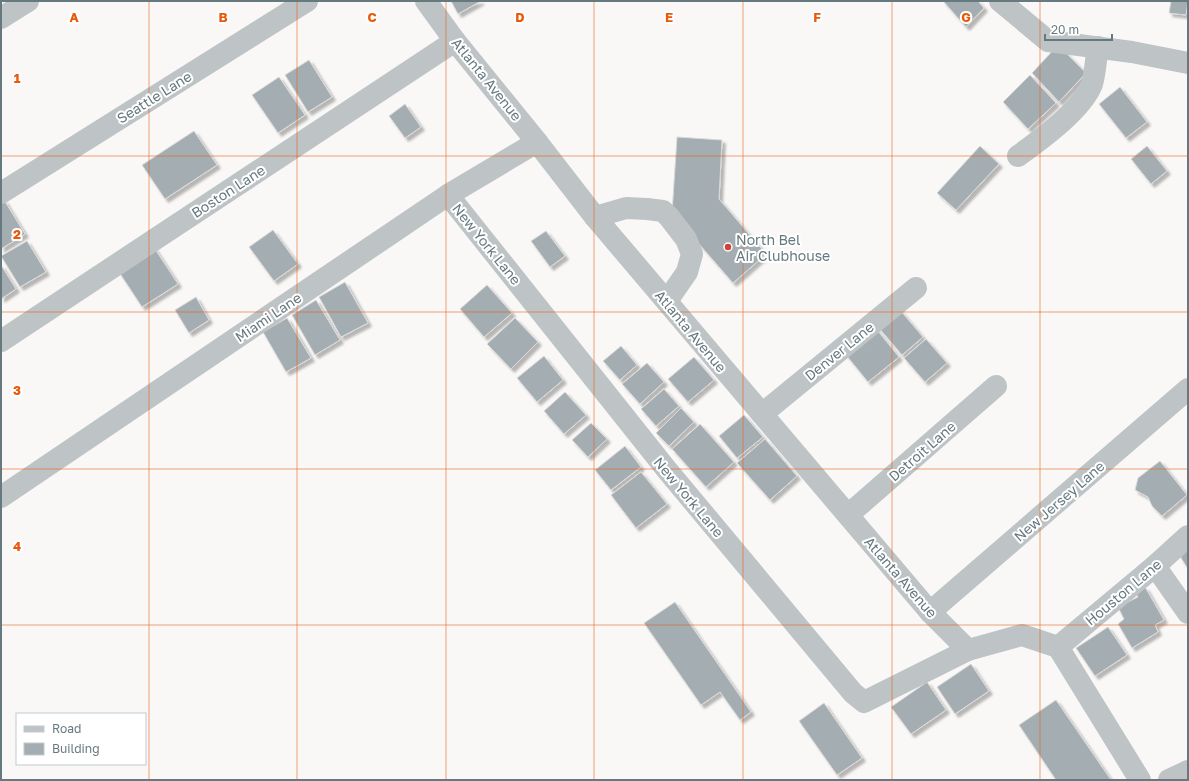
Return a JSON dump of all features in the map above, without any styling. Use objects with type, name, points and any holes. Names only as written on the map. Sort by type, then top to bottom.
[{"type":"street","points":[[1,18],[28,1]]},
{"type":"street","name":"Seattle Lane","points":[[1,194],[307,1]]},
{"type":"street","name":"Atlanta Avenue","points":[[426,1],[455,41],[538,142],[595,217],[930,612],[968,650]]},
{"type":"street","points":[[1000,1],[1048,41],[1132,52],[1188,63]]},
{"type":"street","name":"Boston Lane","points":[[1,341],[455,41]]},
{"type":"street","points":[[1018,156],[1046,136],[1081,103],[1092,83],[1098,47]]},
{"type":"street","name":"Miami Lane","points":[[1,497],[448,195],[538,142]]},
{"type":"street","name":"New York Lane","points":[[448,195],[667,470],[853,693],[864,702],[968,650]]},
{"type":"street","points":[[595,217],[626,208],[647,209],[663,212],[669,217],[686,239],[692,254],[687,272],[666,301]]},
{"type":"street","name":"Denver Lane","points":[[762,414],[916,288]]},
{"type":"street","name":"Detroit Lane","points":[[848,515],[996,386]]},
{"type":"street","name":"New Jersey Lane","points":[[930,612],[1188,389]]},
{"type":"street","name":"Houston Lane","points":[[1058,647],[1155,566],[1188,536]]},
{"type":"street","points":[[1155,566],[1188,613]]},
{"type":"street","points":[[968,650],[1022,635],[1058,647],[1140,780]]},
{"type":"street","points":[[1169,780],[1188,771]]},
{"type":"building","points":[[451,1],[481,1],[458,14]]},
{"type":"building","points":[[943,1],[978,1],[984,8],[966,27]]},
{"type":"building","points":[[1171,1],[1188,1],[1186,15],[1169,13]]},
{"type":"building","points":[[1058,45],[1086,73],[1059,102],[1032,73]]},
{"type":"building","points":[[309,60],[332,97],[308,112],[285,75]]},
{"type":"building","points":[[1030,75],[1056,103],[1028,129],[1003,102]]},
{"type":"building","points":[[279,77],[305,115],[278,133],[252,95]]},
{"type":"building","points":[[1120,87],[1147,122],[1126,138],[1099,104]]},
{"type":"building","points":[[405,104],[421,127],[405,138],[389,116]]},
{"type":"building","points":[[194,131],[217,165],[165,199],[142,165]]},
{"type":"building","points":[[677,137],[722,140],[719,199],[766,254],[733,283],[672,213]]},
{"type":"building","points":[[980,146],[999,164],[956,210],[937,193]]},
{"type":"building","points":[[1147,146],[1167,171],[1151,184],[1131,159]]},
{"type":"building","points":[[4,200],[25,234],[1,249],[1,202]]},
{"type":"building","points":[[273,230],[298,264],[274,281],[249,247]]},
{"type":"building","points":[[546,231],[565,256],[550,267],[531,241]]},
{"type":"building","points":[[27,241],[46,272],[20,287],[1,256]]},
{"type":"building","points":[[153,246],[178,284],[142,307],[117,269]]},
{"type":"building","points":[[1,265],[16,289],[1,299]]},
{"type":"building","points":[[345,282],[368,323],[341,337],[319,297]]},
{"type":"building","points":[[487,285],[512,313],[484,337],[460,309]]},
{"type":"building","points":[[196,297],[209,320],[189,333],[175,310]]},
{"type":"building","points":[[316,300],[340,340],[315,355],[292,315]]},
{"type":"building","points":[[900,310],[923,337],[902,355],[879,328]]},
{"type":"building","points":[[287,318],[311,358],[286,372],[263,332]]},
{"type":"building","points":[[515,318],[538,342],[511,369],[487,344]]},
{"type":"building","points":[[873,325],[899,357],[868,382],[842,350]]},
{"type":"building","points":[[926,339],[947,363],[925,382],[904,358]]},
{"type":"building","points":[[621,346],[637,365],[620,380],[603,361]]},
{"type":"building","points":[[544,356],[563,380],[537,402],[517,378]]},
{"type":"building","points":[[694,357],[714,380],[688,402],[668,379]]},
{"type":"building","points":[[647,363],[664,382],[640,404],[622,384]]},
{"type":"building","points":[[664,389],[679,406],[656,426],[641,409]]},
{"type":"building","points":[[565,392],[586,415],[564,434],[544,411]]},
{"type":"building","points":[[681,408],[694,422],[669,446],[656,433]]},
{"type":"building","points":[[744,415],[763,437],[737,458],[719,436]]},
{"type":"building","points":[[591,423],[607,439],[588,457],[572,440]]},
{"type":"building","points":[[700,424],[734,462],[706,487],[672,449]]},
{"type":"building","points":[[765,439],[797,476],[770,500],[737,463]]},
{"type":"building","points":[[625,446],[641,467],[611,490],[595,470]]},
{"type":"building","points":[[1160,461],[1187,495],[1162,516],[1152,506],[1148,497],[1135,490],[1138,478]]},
{"type":"building","points":[[641,472],[667,504],[636,528],[611,495]]},
{"type":"building","points":[[1188,543],[1188,569],[1181,558],[1181,547]]},
{"type":"building","points":[[1145,587],[1164,620],[1155,625],[1158,632],[1132,648],[1118,624],[1124,619],[1118,607],[1138,597],[1135,592]]},
{"type":"building","points":[[675,602],[751,712],[740,720],[720,692],[701,705],[644,623]]},
{"type":"building","points":[[1108,627],[1127,655],[1095,676],[1076,648]]},
{"type":"building","points":[[971,664],[989,691],[955,714],[937,687]]},
{"type":"building","points":[[927,682],[946,710],[911,734],[891,707]]},
{"type":"building","points":[[1056,700],[1111,780],[1056,780],[1019,725]]},
{"type":"building","points":[[824,703],[862,758],[837,775],[799,721]]},
{"type":"place","name":"North Bel Air Clubhouse","points":[[728,247]]}]
